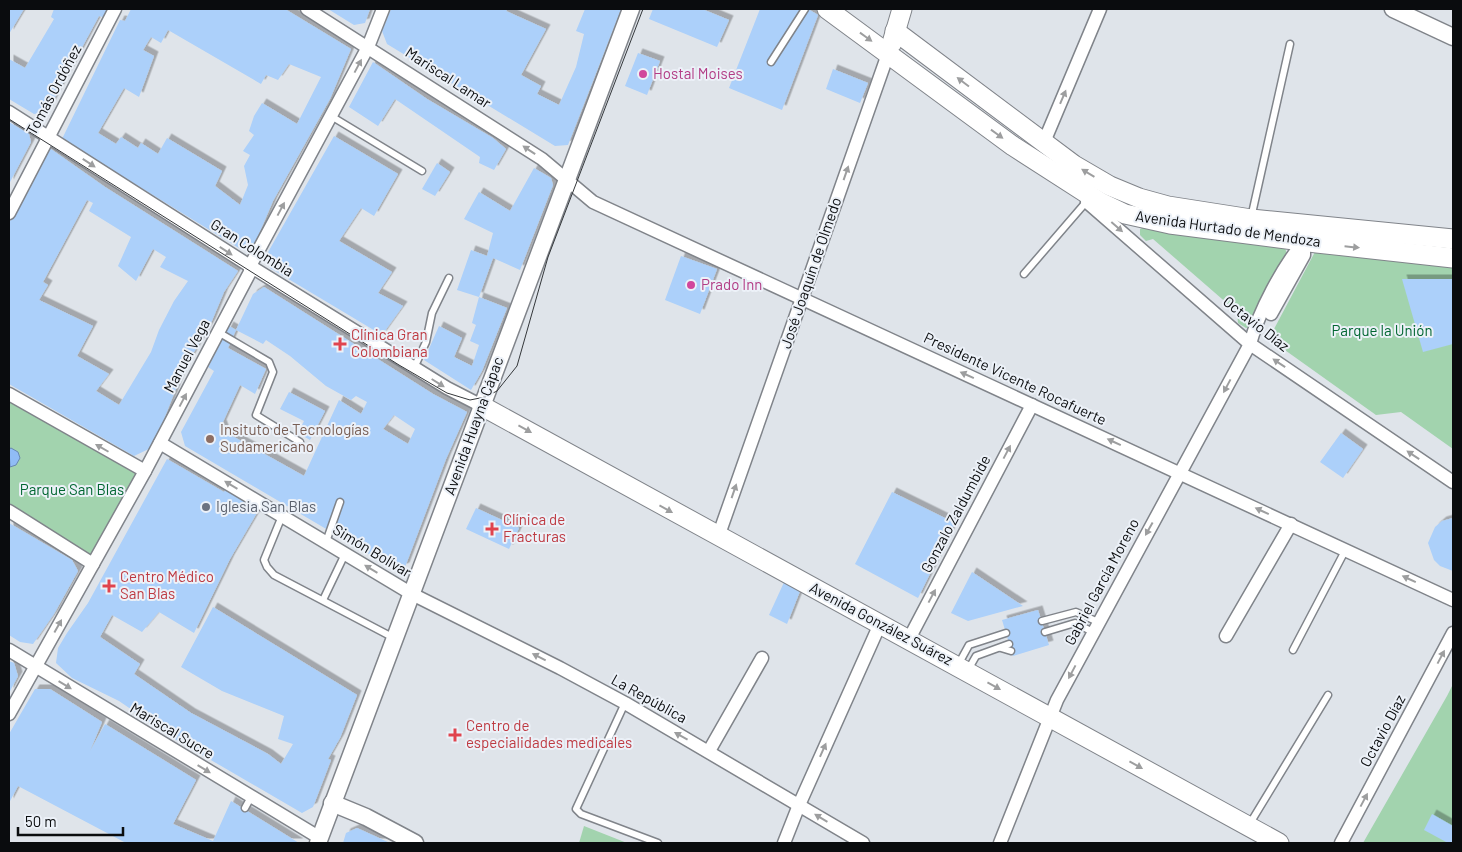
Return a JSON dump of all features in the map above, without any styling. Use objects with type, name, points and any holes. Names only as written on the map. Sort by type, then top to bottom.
[{"type":"main road","name":"Avenida Hurtado de Mendoza","points":[[827,9],[1013,146],[1100,202],[1134,216],[1170,224],[1304,233],[1453,239]]},
{"type":"main road","name":"José Joaquín de Olmedo","points":[[888,54],[902,9]]},
{"type":"main road","name":"Avenida Hurtado de Mendoza","points":[[895,31],[1074,165],[1110,186],[1139,198],[1168,206],[1251,219],[1304,233],[1453,258]]},
{"type":"main road","name":"Avenida González Suárez","points":[[482,406],[718,537],[963,668],[1279,843]]},
{"type":"street","name":"Tomás Ordóñez","points":[[9,214],[115,9]]},
{"type":"street","name":"Mariscal Lamar","points":[[307,9],[542,159],[567,181]]},
{"type":"street","name":"Manuel Vega","points":[[9,714],[160,443],[250,272],[250,266],[368,47],[383,9]]},
{"type":"street","name":"Avenida Huayna Cápac","points":[[319,841],[631,9]]},
{"type":"street","points":[[1044,142],[1100,9]]},
{"type":"street","points":[[1393,9],[1453,37]]},
{"type":"street","name":"José Joaquín de Olmedo","points":[[718,537],[888,54]]},
{"type":"street","name":"Gran Colombia","points":[[9,112],[414,368],[482,406]]},
{"type":"street","name":"Octavio Díaz","points":[[1054,172],[1250,344],[1453,482]]},
{"type":"street","name":"Presidente Vicente Rocafuerte","points":[[567,181],[593,202],[801,300],[1032,404],[1453,600]]},
{"type":"street","name":"Gabriel García Moreno","points":[[1000,843],[1050,716],[1095,627],[1250,344],[1261,333],[1304,255],[1304,233]]},
{"type":"street","points":[[9,394],[145,471]]},
{"type":"street","name":"Gonzalo Zaldumbide","points":[[909,639],[1032,404]]},
{"type":"street","name":"Simón Bolívar","points":[[160,443],[412,594]]},
{"type":"street","points":[[9,511],[93,564]]},
{"type":"street","points":[[1226,636],[1291,524]]},
{"type":"street","name":"La República","points":[[412,594],[560,668],[624,703],[709,751],[863,843]]},
{"type":"street","points":[[784,843],[799,805],[880,624]]},
{"type":"street","name":"Octavio Díaz","points":[[1341,843],[1453,633]]},
{"type":"street","name":"Mariscal Sucre","points":[[9,650],[248,803],[319,841]]},
{"type":"street","points":[[709,751],[762,658]]},
{"type":"street","points":[[332,803],[366,817],[415,843]]},
{"type":"lane","points":[[771,62],[804,9]]},
{"type":"lane","points":[[1251,219],[1290,44]]},
{"type":"lane","points":[[331,116],[422,171]]},
{"type":"lane","points":[[1024,274],[1087,201]]},
{"type":"lane","points":[[414,368],[426,342],[432,313],[449,278]]},
{"type":"lane","points":[[218,332],[269,362],[272,366],[273,372],[256,415],[300,442]]},
{"type":"lane","points":[[326,542],[340,502]]},
{"type":"lane","points":[[282,516],[264,560],[267,568],[274,575],[395,638]]},
{"type":"lane","points":[[1293,650],[1346,549]]},
{"type":"lane","points":[[323,600],[345,554]]},
{"type":"lane","points":[[1043,619],[1076,612],[1095,627]]},
{"type":"lane","points":[[1047,640],[1048,631],[1075,623],[1095,627]]},
{"type":"lane","points":[[963,668],[970,645],[997,636],[1005,629]]},
{"type":"lane","points":[[963,668],[976,656],[999,647],[1010,647]]},
{"type":"lane","points":[[1248,826],[1328,695]]},
{"type":"lane","points":[[624,703],[576,809],[581,814],[658,843]]},
{"type":"green space","points":[[1144,227],[1285,248],[1287,254],[1249,327],[1246,328],[1238,323],[1237,312],[1153,239],[1146,241],[1140,235],[1140,229]]},
{"type":"green space","name":"Parque la Unión","points":[[1316,250],[1453,267],[1453,449],[1401,412],[1376,415],[1275,343],[1274,329]]},
{"type":"green space","name":"Parque San Blas","points":[[9,398],[139,472],[92,557],[9,508]]},
{"type":"green space","points":[[1453,684],[1453,843],[1363,843],[1447,696]]},
{"type":"green space","points":[[584,826],[627,843],[579,843]]},
{"type":"water","points":[[11,448],[18,452],[20,458],[16,465],[10,467],[9,449]]},
{"type":"building","points":[[9,9],[24,9],[9,34]]},
{"type":"building","points":[[54,9],[107,9],[103,17],[99,16],[47,112],[34,114],[9,99],[9,59],[25,68],[54,19],[51,17]]},
{"type":"building","points":[[131,9],[285,9],[351,49],[330,99],[273,201],[255,243],[242,250],[62,139],[120,20],[125,21]],"holes":[[[168,30],[261,84],[266,75],[278,80],[289,64],[321,77],[297,124],[262,103],[254,116],[249,131],[254,135],[243,151],[250,155],[244,166],[248,185],[240,205],[215,186],[222,171],[167,138],[158,154],[141,143],[138,148],[121,137],[116,144],[98,133],[124,88],[139,97],[154,56],[143,50],[151,37],[161,43]]]},
{"type":"building","points":[[328,9],[370,9],[365,23],[354,25]]},
{"type":"building","points":[[391,9],[508,9],[506,11],[546,29],[521,75],[541,86],[537,94],[559,105],[576,67],[584,34],[576,31],[585,9],[621,9],[568,145],[555,146],[387,44],[382,31]]},
{"type":"building","points":[[653,9],[702,9],[729,20],[717,47],[649,19]]},
{"type":"building","points":[[760,9],[808,9],[818,15],[782,110],[729,88]]},
{"type":"building","name":"Hostal Moises","points":[[638,53],[660,61],[647,95],[625,86]]},
{"type":"building","points":[[373,62],[427,99],[493,138],[506,149],[494,170],[479,163],[480,157],[395,99],[378,126],[349,107]]},
{"type":"building","points":[[833,69],[868,83],[860,103],[826,89]]},
{"type":"building","points":[[9,122],[29,134],[31,142],[9,184]]},
{"type":"building","points":[[334,136],[398,174],[374,216],[361,208],[339,241],[392,272],[378,293],[403,306],[382,335],[270,268],[267,254]]},
{"type":"building","points":[[48,147],[105,187],[238,271],[224,292],[211,323],[183,371],[153,447],[134,456],[9,384],[9,223]],"holes":[[[87,200],[93,203],[89,211],[131,237],[118,266],[136,281],[153,249],[166,257],[160,267],[188,281],[174,301],[159,330],[151,352],[119,405],[96,391],[109,374],[77,356],[93,326],[39,300],[48,285],[43,282]]]},
{"type":"building","points":[[437,163],[450,172],[435,196],[422,189]]},
{"type":"building","points":[[534,168],[551,178],[553,185],[520,270],[493,258],[479,297],[457,290],[471,250],[487,256],[493,233],[464,219],[479,192],[510,211]]},
{"type":"building","name":"Prado Inn","points":[[681,256],[717,269],[700,314],[665,300]]},
{"type":"building","points":[[1402,279],[1453,279],[1453,344],[1423,352]]},
{"type":"building","points":[[264,287],[433,394],[467,412],[446,459],[405,567],[396,570],[185,446],[181,432],[214,371],[208,367],[229,326],[236,330],[253,294]],"holes":[[[236,330],[263,344],[266,340],[290,356],[326,386],[351,400],[356,396],[367,402],[361,414],[339,400],[304,476],[225,432],[222,424],[240,385],[255,394],[266,369],[228,348]],[[394,415],[415,429],[408,444],[383,429]]]},
{"type":"building","points":[[479,297],[507,308],[482,371],[471,390],[424,360],[439,326],[462,338],[454,357],[472,366],[479,345],[470,341],[476,325],[472,323]]},
{"type":"building","points":[[289,392],[325,411],[310,440],[298,433],[304,421],[280,409]]},
{"type":"building","points":[[1341,433],[1363,449],[1343,478],[1320,462]]},
{"type":"building","points":[[167,459],[224,492],[227,488],[246,499],[244,503],[258,511],[230,559],[194,633],[159,612],[142,632],[112,615],[100,637],[140,664],[134,674],[191,713],[268,754],[281,764],[293,744],[278,739],[284,716],[222,691],[181,667],[213,607],[357,695],[340,738],[328,759],[331,760],[313,807],[302,813],[173,738],[119,701],[72,678],[56,663],[58,648],[88,603]]},
{"type":"building","points":[[892,492],[955,523],[918,598],[855,564]]},
{"type":"building","name":"Clínica de Fracturas","points":[[476,508],[519,528],[509,549],[466,529]]},
{"type":"building","points":[[1453,518],[1453,571],[1440,566],[1434,560],[1428,543],[1435,527],[1442,521]]},
{"type":"building","points":[[9,523],[72,560],[78,571],[54,614],[33,644],[20,642],[9,635]]},
{"type":"building","points":[[972,572],[1023,606],[968,621],[951,613]]},
{"type":"building","points":[[786,578],[802,586],[787,624],[769,615]]},
{"type":"building","points":[[1038,610],[1049,645],[1013,656],[1002,620]]},
{"type":"building","points":[[9,661],[14,663],[18,676],[9,693]]},
{"type":"building","points":[[35,689],[50,689],[102,722],[90,751],[105,724],[196,780],[173,824],[213,841],[231,801],[299,843],[126,843],[18,786],[9,803],[9,734]]},
{"type":"building","points":[[1432,814],[1453,826],[1453,843],[1448,843],[1424,830]]},
{"type":"building","points":[[357,828],[390,843],[343,843],[346,833]]},
{"type":"tram line","points":[[9,119],[399,365],[447,393],[470,400],[485,397],[497,391],[517,366],[548,257],[643,9]]},
{"type":"place","name":"Hostal Moises","points":[[643,74]]},
{"type":"place","name":"Prado Inn","points":[[691,285]]},
{"type":"place","name":"Clínica Gran Colombiana","points":[[340,344]]},
{"type":"place","name":"Insituto de Tecnologías Sudamericano","points":[[210,439]]},
{"type":"place","name":"Iglesia San Blas","points":[[206,507]]},
{"type":"place","name":"Clínica de Fracturas","points":[[492,529]]},
{"type":"place","name":"Centro Médico San Blas","points":[[109,586]]},
{"type":"place","name":"Centro de especialidades medicales","points":[[455,735]]}]
